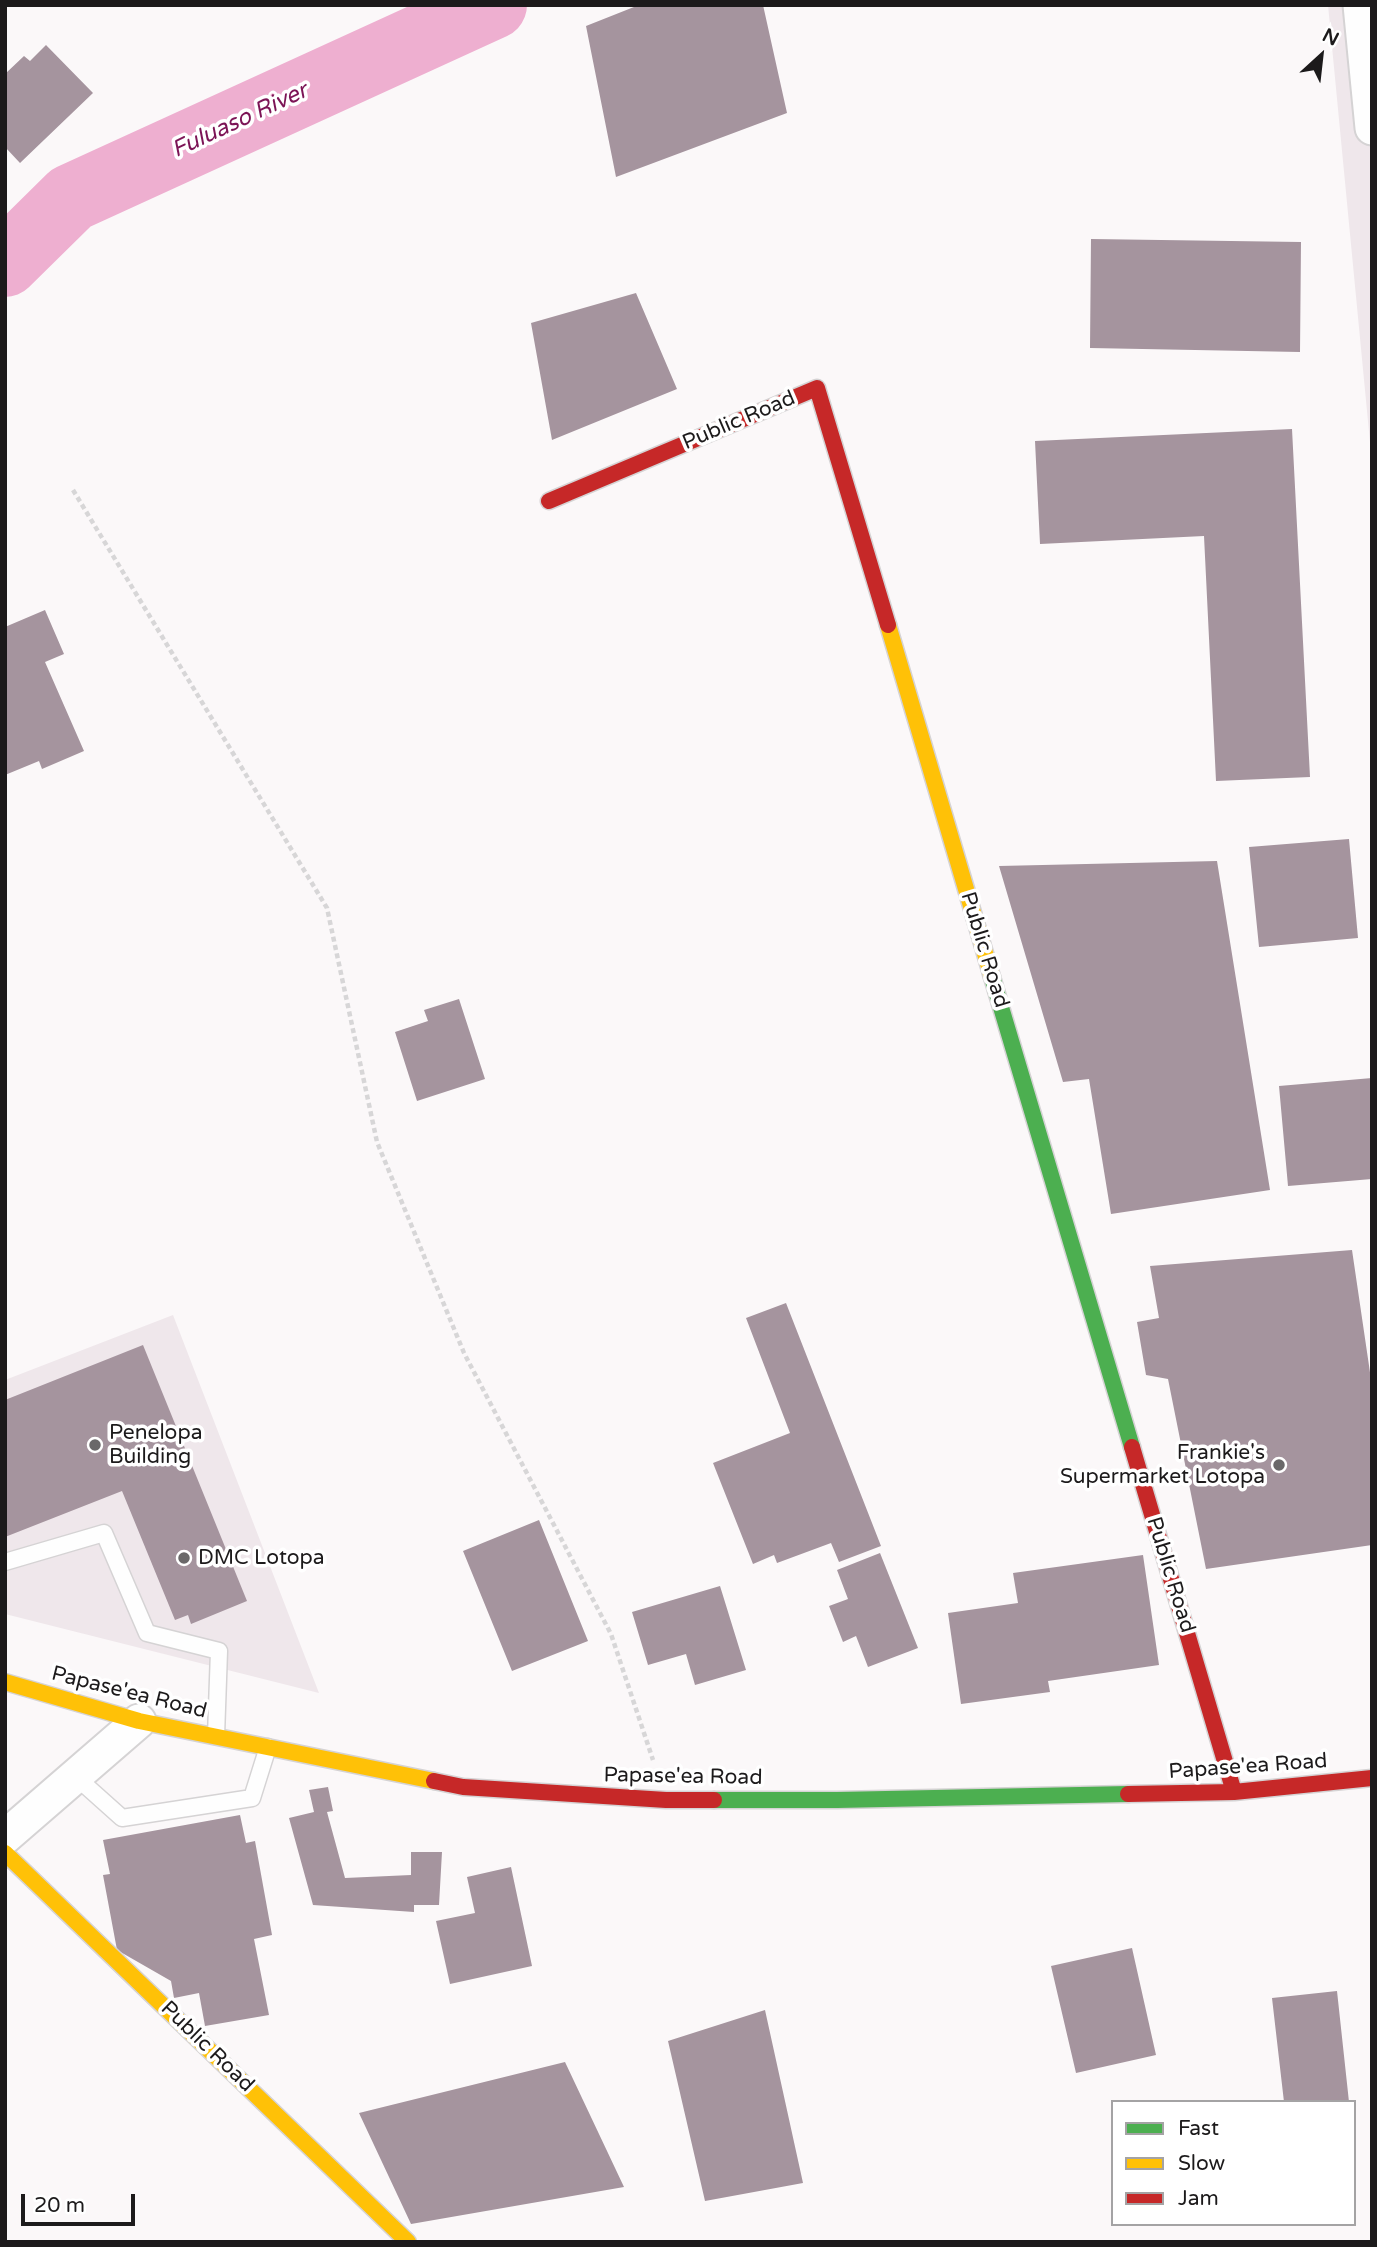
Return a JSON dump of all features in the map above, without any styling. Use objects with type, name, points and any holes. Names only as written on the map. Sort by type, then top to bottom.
[{"type":"street","points":[[1360,5],[1372,128]]},
{"type":"street","name":"Public Road","points":[[549,501],[817,388],[1234,1792]]},
{"type":"street","name":"Papase'ea Road","points":[[5,1682],[139,1721],[463,1787],[666,1800],[837,1800],[1234,1792],[1372,1778]]},
{"type":"street","points":[[5,1837],[139,1721]]},
{"type":"street","name":"Public Road","points":[[5,1853],[408,2242]]},
{"type":"lane","points":[[5,1562],[104,1533],[148,1633],[219,1651],[216,1737]]},
{"type":"lane","points":[[75,1776],[122,1818],[252,1798],[268,1747]]},
{"type":"path","points":[[73,490],[327,908],[377,1142],[464,1353],[611,1634],[666,1800]]},
{"type":"shaded area","points":[[1328,5],[1372,5],[1372,463]]},
{"type":"shaded area","points":[[173,1315],[319,1693],[5,1614],[5,1380]]},
{"type":"building","points":[[639,5],[763,5],[787,113],[616,177],[586,26]]},
{"type":"building","points":[[46,45],[93,93],[20,163],[5,147],[5,74],[24,56],[30,61]]},
{"type":"building","points":[[1091,239],[1301,242],[1300,352],[1090,348]]},
{"type":"building","points":[[636,293],[677,389],[552,440],[531,323]]},
{"type":"building","points":[[1292,429],[1310,777],[1216,781],[1204,536],[1040,544],[1035,441]]},
{"type":"building","points":[[45,610],[64,654],[45,662],[84,751],[42,769],[39,761],[5,775],[5,627]]},
{"type":"building","points":[[1349,839],[1358,938],[1259,947],[1249,847]]},
{"type":"building","points":[[1217,861],[1270,1190],[1111,1214],[1089,1079],[1063,1082],[999,866]]},
{"type":"building","points":[[459,999],[485,1079],[417,1101],[395,1032],[428,1021],[424,1010]]},
{"type":"building","points":[[1372,1078],[1372,1179],[1288,1186],[1279,1086]]},
{"type":"building","name":"Frankie's Supermarket Lotopa","points":[[1352,1250],[1372,1386],[1372,1545],[1206,1569],[1168,1379],[1146,1375],[1137,1322],[1159,1318],[1150,1266]]},
{"type":"building","points":[[786,1303],[881,1546],[839,1562],[831,1543],[777,1563],[774,1555],[753,1564],[713,1463],[790,1433],[746,1318]]},
{"type":"building","name":"Penelopa Building","points":[[143,1345],[247,1601],[191,1624],[188,1615],[175,1620],[122,1491],[5,1537],[5,1400]]},
{"type":"building","points":[[539,1520],[588,1641],[512,1671],[463,1551]]},
{"type":"building","points":[[880,1553],[918,1648],[868,1667],[856,1636],[843,1642],[829,1606],[848,1599],[837,1570]]},
{"type":"building","points":[[1143,1555],[1159,1665],[1048,1681],[1050,1692],[961,1704],[948,1613],[1018,1603],[1013,1573]]},
{"type":"building","points":[[720,1586],[746,1670],[695,1685],[686,1654],[648,1665],[632,1612]]},
{"type":"building","points":[[328,1787],[333,1811],[327,1812],[345,1878],[411,1875],[411,1852],[442,1852],[439,1905],[414,1905],[414,1912],[313,1905],[289,1818],[314,1812],[309,1790]]},
{"type":"building","points":[[240,1815],[246,1843],[255,1841],[272,1935],[254,1939],[269,2015],[205,2026],[199,1993],[174,1998],[171,1981],[117,1950],[103,1875],[110,1874],[103,1840]]},
{"type":"building","points":[[511,1867],[532,1966],[450,1984],[436,1921],[475,1913],[467,1877]]},
{"type":"building","points":[[1132,1948],[1156,2055],[1076,2073],[1051,1966]]},
{"type":"building","points":[[1337,1991],[1349,2100],[1284,2100],[1272,1998]]},
{"type":"building","points":[[765,2010],[803,2183],[705,2201],[668,2041]]},
{"type":"building","points":[[565,2062],[624,2187],[411,2224],[359,2113]]},
{"type":"waterway","name":"Fuluaso River","points":[[5,263],[71,198],[493,5]]},
{"type":"traffic: fast","points":[[992,977],[1132,1447]]},
{"type":"traffic: fast","points":[[714,1800],[1128,1794]]},
{"type":"traffic: slow","points":[[888,625],[992,977]]},
{"type":"traffic: slow","points":[[5,1682],[139,1721],[434,1781]]},
{"type":"traffic: slow","points":[[5,1853],[408,2242]]},
{"type":"traffic: jam","points":[[549,501],[817,388],[888,625]]},
{"type":"traffic: jam","points":[[1132,1447],[1234,1792]]},
{"type":"traffic: jam","points":[[1128,1794],[1234,1792],[1372,1778]]},
{"type":"traffic: jam","points":[[434,1781],[463,1787],[666,1800],[714,1800]]},
{"type":"place","name":"Penelopa Building","points":[[95,1445]]},
{"type":"place","name":"Frankie's Supermarket Lotopa","points":[[1279,1465]]},
{"type":"place","name":"DMC Lotopa","points":[[184,1558]]}]
